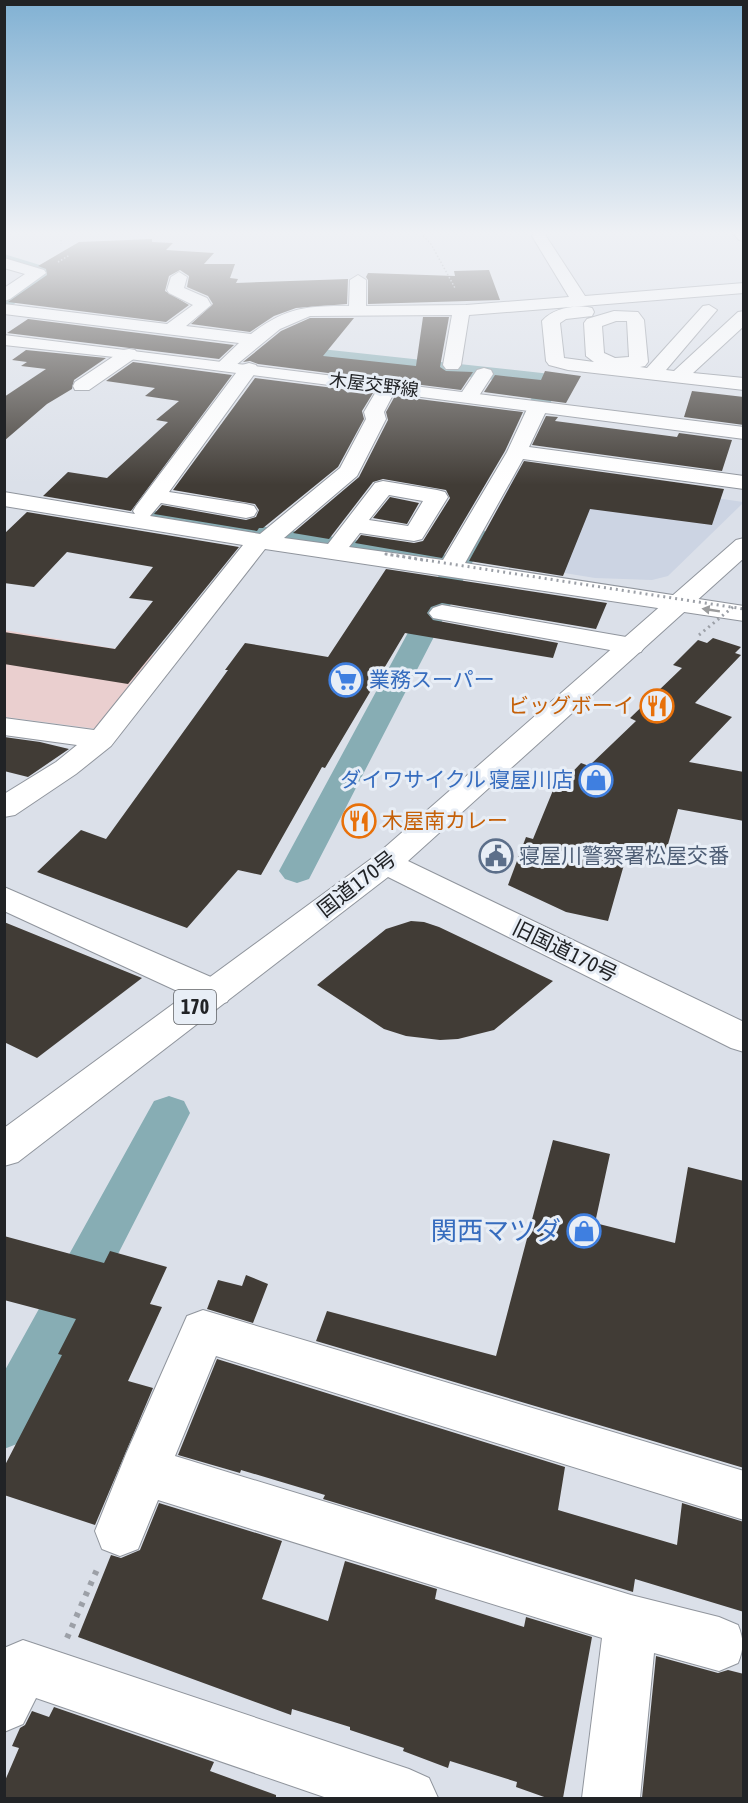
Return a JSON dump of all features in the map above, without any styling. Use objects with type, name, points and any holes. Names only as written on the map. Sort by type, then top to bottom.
[{"type":"main road","points":[[72,317],[254,340]]},
{"type":"main road","points":[[171,329],[187,317]]},
{"type":"main road","points":[[224,366],[254,340],[289,317]]},
{"type":"main road","points":[[452,365],[462,317]]},
{"type":"main road","points":[[556,317],[551,321],[553,358],[560,363],[741,383]]},
{"type":"main road","points":[[599,317],[632,322]]},
{"type":"main road","points":[[603,340],[593,323],[601,319],[632,322],[653,317]]},
{"type":"main road","points":[[652,374],[693,317]]},
{"type":"main road","points":[[678,377],[726,343],[742,317]]},
{"type":"main road","points":[[632,322],[639,362],[613,364],[598,358],[603,340],[632,322]]},
{"type":"main road","name":"木屋交野線","points":[[4,340],[744,433]]},
{"type":"main road","points":[[82,386],[129,354]]},
{"type":"main road","points":[[246,511],[150,503],[249,369]]},
{"type":"main road","points":[[468,398],[484,374]]},
{"type":"main road","points":[[8,802],[66,768],[101,740],[268,538],[349,471],[376,419],[374,412],[388,387]]},
{"type":"main road","points":[[450,568],[517,452],[538,407]]},
{"type":"main road","points":[[517,452],[649,462],[744,483]]},
{"type":"main road","points":[[4,523],[16,501],[268,538],[341,541],[450,568],[679,605],[738,611]]},
{"type":"main road","name":"国道170号","points":[[4,1150],[386,863],[744,545]]},
{"type":"main road","points":[[442,614],[632,646]]},
{"type":"main road","points":[[4,726],[101,740]]},
{"type":"main road","name":"旧国道170号","points":[[386,863],[744,1038]]},
{"type":"main road","points":[[4,898],[214,993]]},
{"type":"main road","points":[[120,1532],[143,1471],[203,1331],[744,1496]]},
{"type":"main road","points":[[143,1471],[631,1621],[719,1644]]},
{"type":"main road","points":[[611,1798],[631,1621]]},
{"type":"main road","points":[[4,1705],[23,1667],[409,1798]]},
{"type":"path","points":[[423,560],[386,554],[738,611]]},
{"type":"path","points":[[699,635],[744,609]]},
{"type":"path","points":[[51,1676],[107,1546],[120,1532]]},
{"type":"shaded area","points":[[518,469],[743,503],[668,576],[652,580],[595,578],[472,558]]},
{"type":"shaded area","points":[[4,630],[164,657],[97,729],[5,717]]},
{"type":"building","points":[[128,317],[173,317],[166,322]]},
{"type":"building","points":[[199,317],[272,317],[250,332],[191,324]]},
{"type":"building","points":[[423,317],[449,317],[440,367],[446,371],[473,372],[461,390],[258,364],[250,361],[243,362],[281,331],[310,318],[354,318],[323,356],[416,366]]},
{"type":"building","points":[[28,319],[234,345],[219,359],[7,333]]},
{"type":"building","points":[[26,350],[106,358],[74,380],[72,389],[47,404],[4,441],[4,397],[46,369],[21,366],[27,362],[12,360]]},
{"type":"building","points":[[133,362],[232,375],[131,511],[43,496],[68,472],[107,478],[168,422],[156,420],[179,401],[145,396],[155,388],[106,381]]},
{"type":"building","points":[[545,371],[581,376],[566,403],[484,392],[495,375],[541,380]]},
{"type":"building","points":[[255,378],[373,393],[362,411],[364,419],[338,467],[257,531],[154,514],[162,505],[246,520],[256,517],[259,510],[255,504],[173,490]]},
{"type":"building","points":[[692,391],[744,397],[744,425],[684,417]]},
{"type":"building","points":[[395,396],[523,412],[505,451],[442,558],[355,543],[361,535],[414,543],[423,541],[450,498],[446,490],[383,479],[373,482],[329,539],[293,533],[359,477],[388,420],[386,412]]},
{"type":"building","points":[[546,416],[558,417],[555,421],[677,437],[679,433],[732,440],[722,471],[532,445]]},
{"type":"building","points":[[524,461],[724,489],[712,525],[590,509],[563,576],[469,561]]},
{"type":"building","points":[[390,497],[419,503],[407,524],[373,518]]},
{"type":"building","points":[[27,512],[239,547],[128,684],[4,664],[4,632],[115,649],[153,601],[129,598],[153,567],[67,552],[34,587],[4,583],[4,534]]},
{"type":"building","points":[[386,569],[607,603],[596,629],[442,603],[431,607],[427,613],[433,620],[558,643],[553,658],[405,633],[325,768],[322,767],[261,875],[238,870],[187,928],[37,872],[81,830],[106,839],[245,643],[328,657]]},
{"type":"building","points":[[713,638],[741,647],[735,653],[741,655],[695,703],[732,717],[689,762],[744,772],[744,821],[678,809],[663,862],[627,854],[608,921],[566,912],[508,885],[526,837],[533,839],[556,783],[561,784],[581,763],[589,766],[636,721],[630,718],[682,668],[673,665],[698,640],[707,643]]},
{"type":"building","points":[[4,737],[69,749],[28,777],[4,771]]},
{"type":"building","points":[[411,921],[439,927],[553,981],[494,1030],[458,1039],[440,1040],[406,1036],[384,1029],[317,985],[386,929]]},
{"type":"building","points":[[4,922],[142,978],[37,1058],[4,1042]]},
{"type":"building","points":[[553,1140],[610,1154],[595,1223],[675,1243],[688,1167],[744,1181],[744,1468],[316,1341],[327,1311],[496,1356]]},
{"type":"building","points":[[4,1236],[104,1263],[110,1251],[167,1267],[150,1304],[162,1307],[128,1381],[153,1388],[95,1525],[4,1495],[4,1467],[62,1355],[58,1354],[76,1319],[4,1300]]},
{"type":"building","points":[[246,1275],[268,1284],[253,1323],[207,1309],[218,1280],[242,1286]]},
{"type":"building","points":[[217,1359],[565,1467],[558,1510],[677,1545],[682,1503],[744,1522],[744,1612],[635,1579],[633,1592],[323,1499],[325,1495],[241,1470],[240,1473],[178,1455]]},
{"type":"building","points":[[159,1503],[282,1541],[262,1599],[328,1621],[345,1561],[437,1589],[435,1599],[524,1627],[526,1617],[592,1637],[563,1798],[547,1798],[516,1787],[517,1782],[450,1761],[448,1768],[403,1751],[404,1748],[350,1730],[350,1727],[292,1709],[291,1715],[78,1637],[111,1555],[121,1558],[140,1550]]},
{"type":"building","points":[[656,1656],[718,1673],[728,1670],[744,1674],[744,1798],[642,1798]]},
{"type":"building","points":[[54,1707],[214,1762],[210,1771],[276,1795],[276,1798],[4,1798],[4,1783],[19,1748],[12,1746],[20,1728],[25,1725],[32,1711],[49,1717]]},
{"type":"waterway","points":[[275,350],[551,380],[534,415]]},
{"type":"waterway","points":[[150,517],[437,560]]},
{"type":"waterway","points":[[297,871],[474,534]]},
{"type":"waterway","points":[[4,1424],[169,1113]]},
{"type":"place","name":"業務スーパー","points":[[346,680]]},
{"type":"place","name":"ビッグボーイ","points":[[657,706]]},
{"type":"place","name":"ダイワサイクル 寝屋川店","points":[[596,780]]},
{"type":"place","name":"木屋南カレー","points":[[359,821]]},
{"type":"place","name":"寝屋川警察署松屋交番","points":[[496,856]]},
{"type":"place","name":"関西マツダ","points":[[584,1231]]}]
